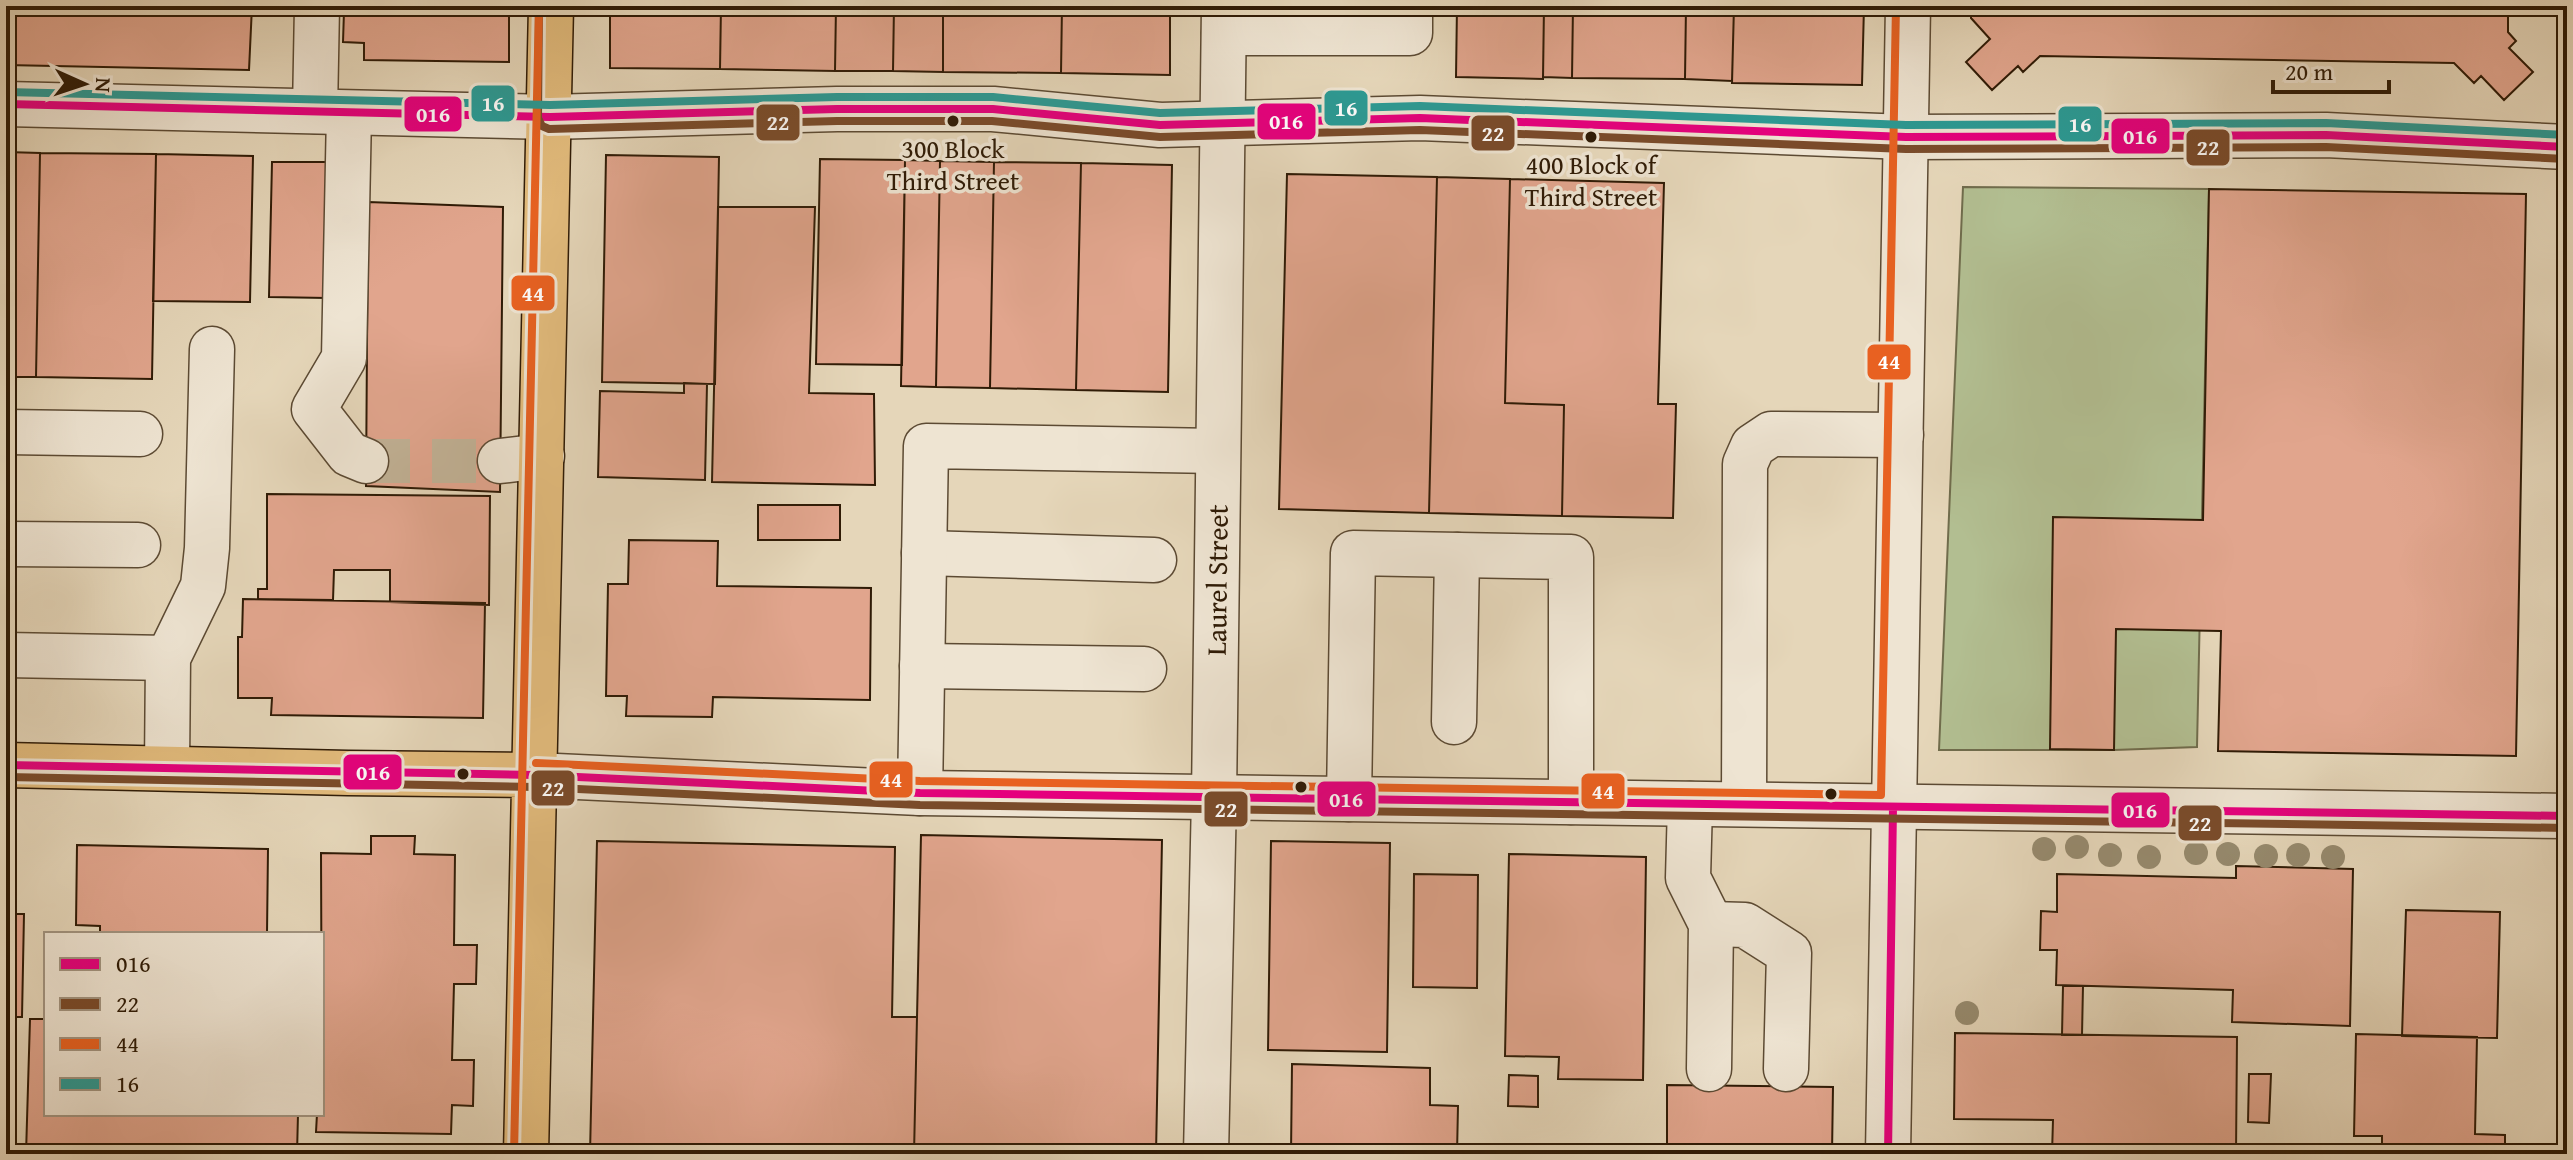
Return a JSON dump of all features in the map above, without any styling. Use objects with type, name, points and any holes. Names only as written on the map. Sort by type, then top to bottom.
[{"type":"main road","points":[[526,1154],[551,6]]},
{"type":"main road","points":[[6,765],[535,775]]},
{"type":"street","points":[[317,6],[332,112],[344,358],[314,409],[349,454],[366,461]]},
{"type":"street","points":[[1224,20],[1339,20],[1410,33],[1410,6]]},
{"type":"street","points":[[1888,1154],[1908,6]]},
{"type":"street","name":"Laurel Street","points":[[1206,1154],[1224,20]]},
{"type":"street","points":[[6,104],[550,117],[837,109],[993,109],[1160,125],[1420,118],[1906,137],[2326,135],[2567,147]]},
{"type":"street","points":[[167,768],[168,658],[203,586],[207,548],[212,349]]},
{"type":"street","points":[[6,432],[140,434]]},
{"type":"street","points":[[1744,804],[1745,464],[1753,446],[1771,434],[1901,435]]},
{"type":"street","points":[[920,793],[926,446],[1217,451]]},
{"type":"street","points":[[500,461],[542,456]]},
{"type":"street","points":[[6,544],[138,545]]},
{"type":"street","points":[[924,553],[1154,560]]},
{"type":"street","points":[[1349,799],[1353,553],[1571,557],[1571,802]]},
{"type":"street","points":[[1454,722],[1457,555]]},
{"type":"street","points":[[6,655],[168,658]]},
{"type":"street","points":[[922,666],[1144,669]]},
{"type":"street","points":[[535,775],[920,793],[2567,816]]},
{"type":"street","points":[[1690,804],[1688,878],[1711,924],[1709,1069]]},
{"type":"street","points":[[1711,924],[1745,925],[1789,953],[1786,1069]]},
{"type":"green space","points":[[1963,187],[2209,189],[2197,747],[1939,750]]},
{"type":"building","points":[[6,6],[252,6],[249,70],[6,65]]},
{"type":"building","points":[[364,6],[509,6],[509,62],[364,60],[364,43],[343,42],[344,11],[364,12]]},
{"type":"building","points":[[610,6],[721,6],[720,69],[610,68]]},
{"type":"building","points":[[721,6],[836,6],[835,71],[720,69]]},
{"type":"building","points":[[836,6],[894,6],[893,71],[835,71]]},
{"type":"building","points":[[894,6],[943,6],[943,72],[893,71]]},
{"type":"building","points":[[943,6],[1062,6],[1061,73],[943,72]]},
{"type":"building","points":[[1062,6],[1170,6],[1170,75],[1061,73]]},
{"type":"building","points":[[1457,6],[1544,6],[1543,79],[1456,77]]},
{"type":"building","points":[[1544,6],[1573,6],[1572,78],[1543,77]]},
{"type":"building","points":[[1573,6],[1686,6],[1685,79],[1572,78]]},
{"type":"building","points":[[1686,6],[1734,6],[1732,81],[1685,79]]},
{"type":"building","points":[[1734,6],[1864,6],[1862,85],[1732,83]]},
{"type":"building","points":[[1971,6],[2508,6],[2508,32],[2516,41],[2509,48],[2533,72],[2504,100],[2481,76],[2474,83],[2454,63],[2040,56],[2023,72],[2018,66],[1992,90],[1966,62],[1990,39],[1971,18]]},
{"type":"building","points":[[6,152],[40,153],[36,377],[6,377]]},
{"type":"building","points":[[40,153],[156,154],[152,379],[36,377]]},
{"type":"building","points":[[156,154],[253,156],[250,302],[153,301]]},
{"type":"building","points":[[606,155],[719,157],[715,384],[602,382]]},
{"type":"building","points":[[820,159],[905,160],[902,365],[816,364]]},
{"type":"building","points":[[905,160],[940,161],[936,387],[901,386]]},
{"type":"building","points":[[940,161],[994,162],[990,388],[936,387]]},
{"type":"building","points":[[272,162],[330,162],[327,298],[269,297]]},
{"type":"building","points":[[994,162],[1081,163],[1076,390],[990,388]]},
{"type":"building","points":[[1081,163],[1172,165],[1168,392],[1076,390]]},
{"type":"building","points":[[1287,174],[1437,177],[1429,513],[1279,509]]},
{"type":"building","points":[[1437,177],[1510,179],[1505,403],[1564,405],[1562,516],[1429,513]]},
{"type":"building","points":[[1510,179],[1664,183],[1658,404],[1676,404],[1673,518],[1562,516],[1564,405],[1505,403]]},
{"type":"building","points":[[2209,189],[2526,194],[2516,756],[2218,751],[2221,631],[2116,629],[2114,750],[2050,749],[2053,517],[2203,520]]},
{"type":"building","points":[[368,202],[503,207],[500,492],[366,486]]},
{"type":"building","points":[[718,207],[815,207],[809,393],[874,394],[875,485],[712,482]]},
{"type":"building","points":[[684,383],[707,384],[705,480],[598,477],[600,391],[684,393]]},
{"type":"building","points":[[267,494],[490,496],[489,605],[390,602],[390,570],[334,570],[333,600],[258,599],[258,589],[267,589]]},
{"type":"building","points":[[758,505],[840,505],[840,540],[758,540]]},
{"type":"building","points":[[629,540],[718,541],[717,586],[871,588],[870,700],[713,697],[712,717],[626,716],[627,696],[606,696],[608,584],[628,584]]},
{"type":"building","points":[[243,599],[485,603],[483,718],[271,715],[272,698],[238,698],[238,637],[242,637]]},
{"type":"building","points":[[921,835],[1162,840],[1156,1154],[914,1154]]},
{"type":"building","points":[[371,836],[415,836],[414,854],[455,855],[454,945],[477,945],[476,984],[454,984],[452,1060],[474,1060],[473,1106],[452,1105],[451,1134],[316,1132],[317,1116],[324,1116],[321,853],[371,854]]},
{"type":"building","points":[[597,841],[895,847],[892,1017],[917,1017],[914,1154],[590,1154]]},
{"type":"building","points":[[1271,841],[1390,843],[1387,1052],[1268,1050]]},
{"type":"building","points":[[77,845],[268,849],[267,932],[100,932],[100,926],[76,925]]},
{"type":"building","points":[[1509,854],[1646,857],[1643,1080],[1558,1079],[1559,1057],[1505,1056]]},
{"type":"building","points":[[2236,866],[2353,869],[2350,1026],[2232,1022],[2233,990],[2056,985],[2057,950],[2040,950],[2041,911],[2057,912],[2057,874],[2236,878]]},
{"type":"building","points":[[1414,874],[1478,875],[1477,988],[1413,987]]},
{"type":"building","points":[[2406,910],[2500,912],[2497,1038],[2402,1036]]},
{"type":"building","points":[[6,914],[24,914],[22,1017],[6,1017]]},
{"type":"building","points":[[2063,986],[2083,986],[2082,1035],[2062,1035]]},
{"type":"building","points":[[30,1019],[44,1019],[44,1116],[298,1116],[297,1154],[26,1154]]},
{"type":"building","points":[[1955,1033],[2237,1037],[2236,1154],[2052,1154],[2053,1120],[1954,1119]]},
{"type":"building","points":[[2356,1034],[2477,1037],[2475,1134],[2505,1135],[2505,1154],[2382,1154],[2382,1136],[2354,1136]]},
{"type":"building","points":[[1292,1064],[1430,1068],[1430,1105],[1458,1106],[1457,1154],[1291,1154]]},
{"type":"building","points":[[2249,1074],[2271,1074],[2269,1123],[2248,1122]]},
{"type":"building","points":[[1509,1075],[1538,1076],[1538,1107],[1508,1106]]},
{"type":"building","points":[[1667,1085],[1833,1087],[1832,1154],[1667,1154]]},
{"type":"building","points":[[1513,1148],[1554,1148],[1554,1154],[1505,1154]]},
{"type":"tunnel","points":[[366,461],[500,461]]},
{"type":"transit line","name":"22","points":[[539,6],[538,118],[542,126],[549,129],[837,121],[992,121],[1160,137],[1420,130],[1906,149],[2326,147],[2566,159]]},
{"type":"transit line","name":"44","points":[[514,1154],[539,6]]},
{"type":"transit line","name":"44","points":[[536,763],[920,781],[1881,795],[1896,6]]},
{"type":"transit line","name":"16","points":[[6,92],[550,105],[837,97],[993,97],[1160,113],[1420,106],[1906,125],[2326,123],[2567,135]]},
{"type":"transit line","name":"016","points":[[6,104],[550,117],[837,109],[993,109],[1160,125],[1420,118],[1906,137],[2326,135],[2567,147]]},
{"type":"transit line","name":"016","points":[[6,765],[535,775],[920,793],[2567,816]]},
{"type":"transit line","name":"22","points":[[6,777],[535,787],[920,805],[2567,828]]},
{"type":"transit line","name":"016","points":[[1888,1154],[1893,807]]},
{"type":"place","name":"300 Block Third Street","points":[[953,121]]},
{"type":"place","name":"400 Block of Third Street","points":[[1591,137]]}]
